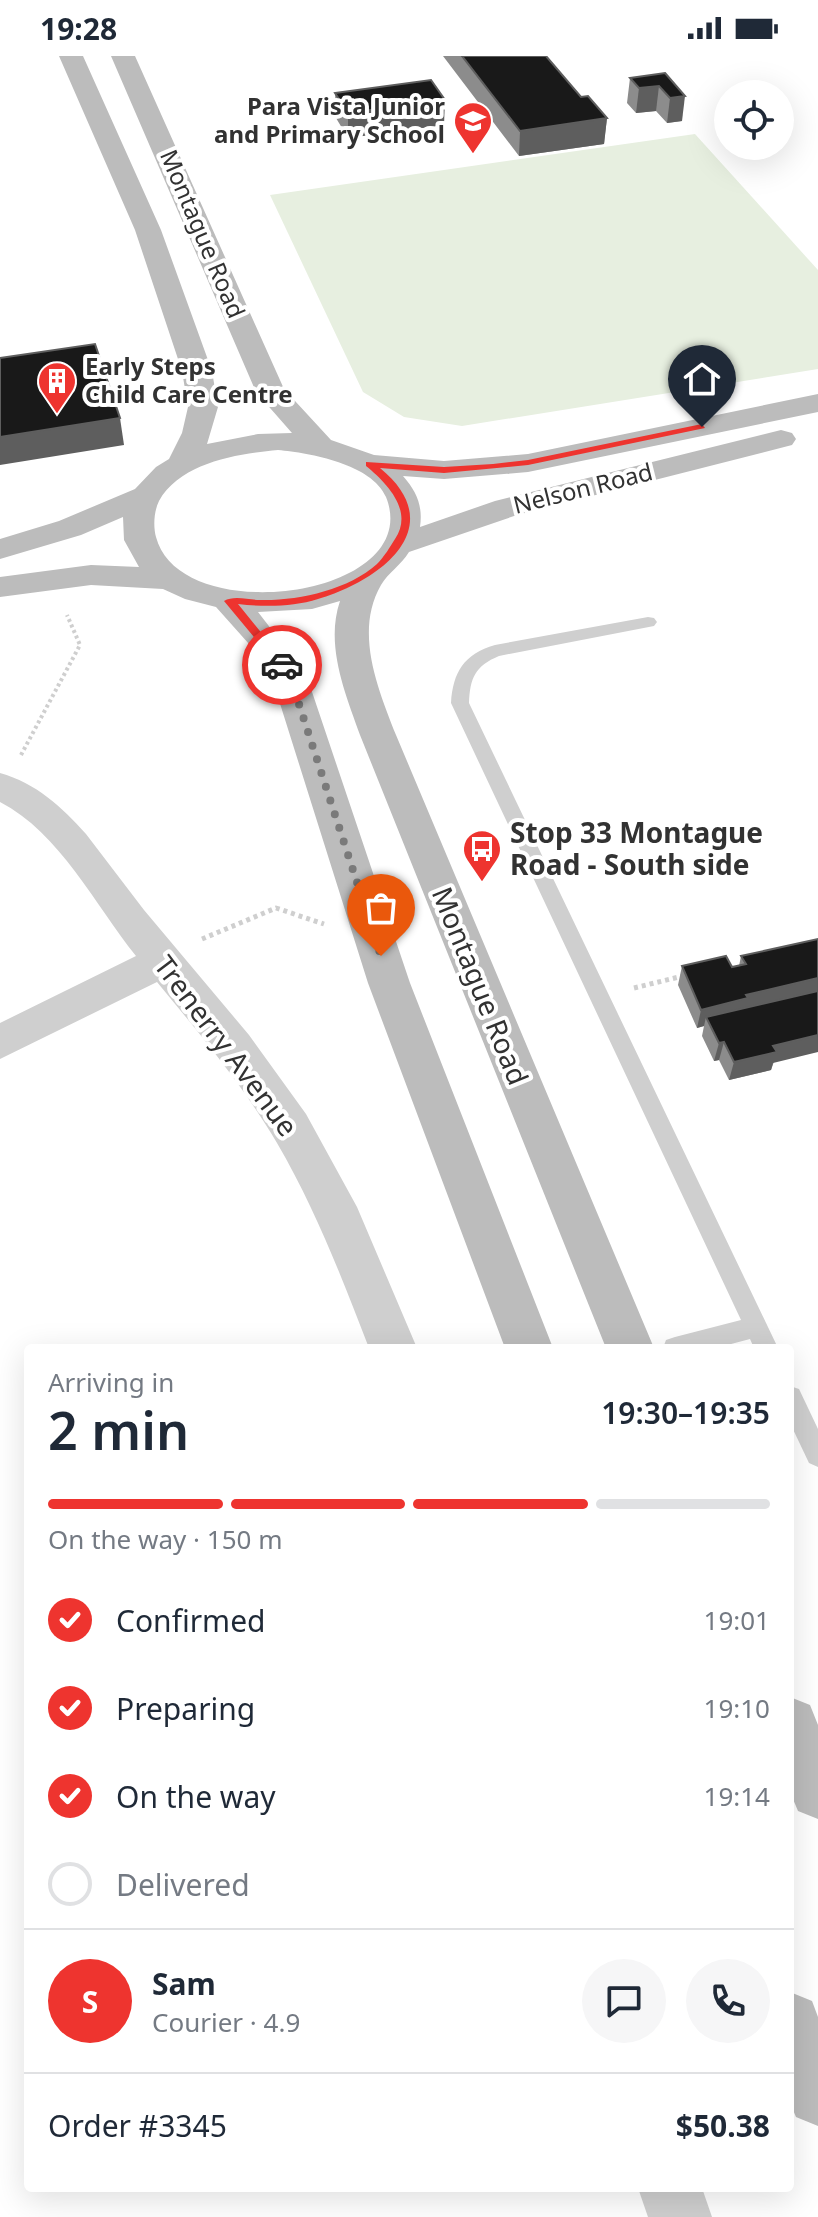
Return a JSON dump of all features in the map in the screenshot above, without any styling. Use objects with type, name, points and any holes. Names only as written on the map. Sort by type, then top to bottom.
[{"type":"main road","name":"Montague Road","points":[[71,56],[148,230],[197,371],[203,407],[197,433],[182,465]]},
{"type":"main road","name":"Montague Road","points":[[123,56],[271,392],[319,445]]},
{"type":"main road","name":"Nelson Road","points":[[370,464],[444,470],[528,463],[818,403]]},
{"type":"main road","name":"Nelson Road","points":[[398,545],[506,508],[818,430]]},
{"type":"main road","points":[[0,549],[70,528],[147,495],[162,479],[197,456],[236,444],[278,441],[319,445],[370,464],[390,481],[403,501],[405,523],[398,545],[370,574],[344,588],[297,601],[229,601],[189,589],[146,554],[138,525],[147,495]]},
{"type":"main road","name":"Montague Road","points":[[370,574],[359,595],[351,628],[355,657],[372,713],[492,1021],[628,1344]]},
{"type":"main road","points":[[0,587],[91,575],[173,579]]},
{"type":"main road","points":[[229,601],[261,636],[288,674],[389,983],[527,1344]]},
{"type":"main road","points":[[794,1734],[818,1791]]},
{"type":"main road","points":[[794,2033],[818,2095]]},
{"type":"street","name":"Trenerry Avenue","points":[[10,772],[36,808],[67,839],[162,961],[212,1019],[291,1127],[339,1220],[391,1344]]},
{"type":"street","points":[[0,1042],[162,961]]},
{"type":"street","points":[[671,2192],[680,2217]]},
{"type":"lane","points":[[648,622],[495,651],[479,658],[466,670],[461,682],[460,703],[503,800],[761,1337],[706,1344]]},
{"type":"lane","points":[[794,1405],[818,1455]]},
{"type":"path","points":[[10,772],[80,645],[61,603]]},
{"type":"path","points":[[162,961],[187,946],[276,908],[326,925],[330,937]]},
{"type":"path","points":[[626,990],[685,976]]},
{"type":"green space","name":"Para Vista Junior and Primary School","points":[[695,134],[714,155],[714,160],[719,160],[818,270],[818,369],[462,426],[404,417],[363,392],[270,195]]},
{"type":"building","points":[[462,56],[546,56],[581,97],[588,96],[607,118],[520,131]]},
{"type":"building","points":[[665,73],[685,96],[670,98],[659,86],[639,88],[630,78]]},
{"type":"building","points":[[431,80],[445,100],[348,113],[335,93]]},
{"type":"building","name":"Early Steps Child Care Centre","points":[[95,344],[120,418],[0,437],[0,358]]},
{"type":"building","points":[[818,939],[818,978],[746,995],[748,998],[701,1010],[682,966],[726,956],[732,967],[746,964],[741,956]]},
{"type":"building","points":[[818,991],[818,1035],[773,1046],[777,1052],[734,1062],[724,1042],[719,1043],[706,1017]]},
{"type":"way so far","points":[[282,665],[296,695],[381,956]]},
{"type":"place","name":"Para Vista Junior and Primary School","points":[[473,155]]},
{"type":"place","name":"Early Steps Child Care Centre","points":[[57,415]]},
{"type":"place","name":"Stop 33 Montague Road - South side","points":[[482,883]]},
{"type":"route","points":[[282,665],[229,601],[297,601],[344,588],[382,565],[403,534],[405,512],[398,491],[370,464],[444,470],[493,467],[528,463],[702,427]]}]
